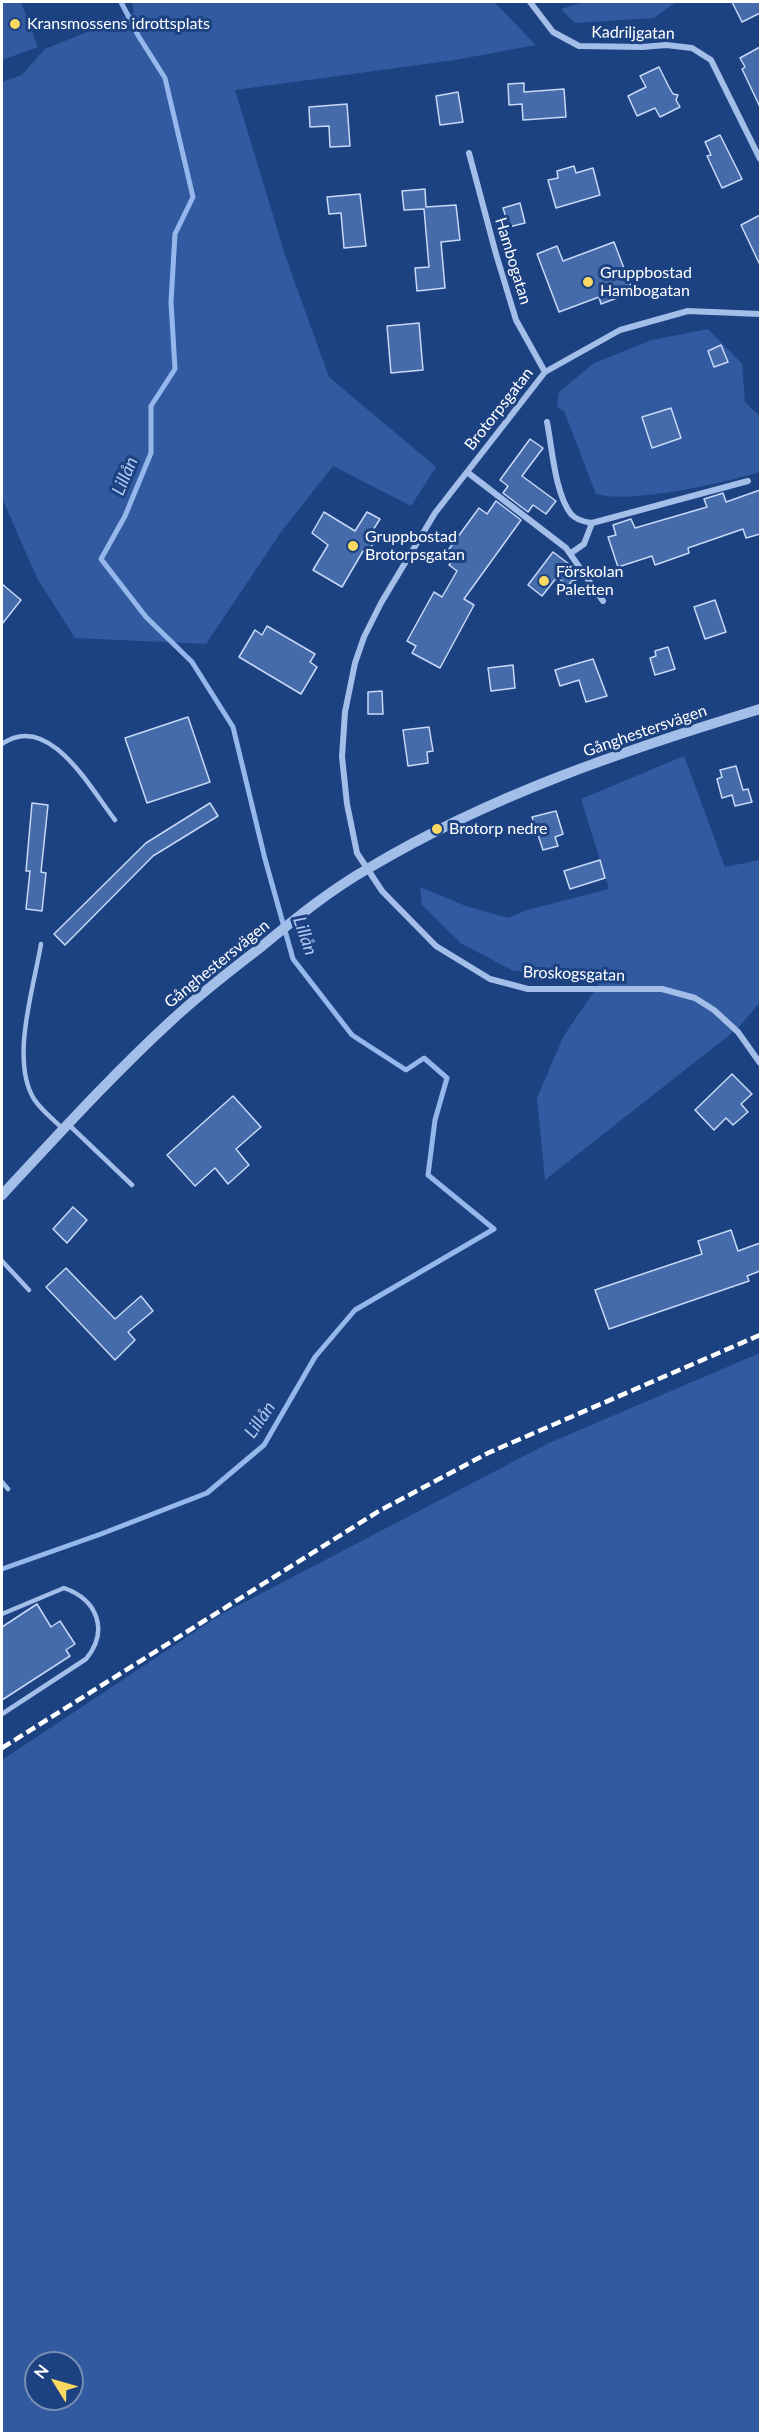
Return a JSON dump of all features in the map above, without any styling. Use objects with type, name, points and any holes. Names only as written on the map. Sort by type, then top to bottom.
[{"type":"street","name":"Kadriljgatan","points":[[530,2],[553,33],[579,46],[666,45],[692,48],[711,60],[760,159]]},
{"type":"street","name":"Hambogatan","points":[[469,153],[516,320],[545,372]]},
{"type":"street","name":"Brotorpsgatan","points":[[367,869],[357,853],[352,838],[342,758],[345,712],[355,663],[364,637],[381,603],[435,513],[545,372],[620,330],[688,311],[760,314]]},
{"type":"street","points":[[547,422],[562,497],[572,515],[584,522],[592,523],[748,481]]},
{"type":"street","name":"Brotorpsgatan","points":[[467,472],[571,553],[603,601]]},
{"type":"street","points":[[571,553],[584,544],[592,523]]},
{"type":"street","name":"Gånghestersvägen","points":[[2,1195],[173,1018],[302,914],[367,869],[438,829],[534,785],[660,739],[760,709]]},
{"type":"street","name":"Broskogsgatan","points":[[367,869],[401,913],[436,946],[490,979],[528,989],[662,989],[695,998],[714,1010],[738,1032],[760,1063]]},
{"type":"lane","points":[[2,744],[17,735],[30,735],[52,744],[74,767],[115,820]]},
{"type":"lane","points":[[41,944],[24,1037],[25,1080],[35,1101],[132,1185]]},
{"type":"lane","points":[[2,1262],[29,1290]]},
{"type":"lane","points":[[2,1482],[8,1489]]},
{"type":"lane","points":[[2,1614],[64,1588],[77,1592],[87,1602],[96,1616],[100,1633],[96,1648],[86,1659],[2,1714]]},
{"type":"shaded area","name":"Kransmossens idrottsplats","points":[[2,2],[21,2],[38,47],[2,60]]},
{"type":"shaded area","points":[[132,2],[494,2],[536,45],[455,60],[235,90],[286,258],[329,377],[436,467],[411,506],[333,466],[281,532],[206,644],[75,638],[37,578],[2,498],[2,82],[22,75],[45,49],[134,13]]},
{"type":"shaded area","points":[[584,2],[676,2],[654,18],[575,23],[561,9]]},
{"type":"shaded area","points":[[708,329],[742,364],[745,402],[760,416],[760,472],[678,491],[632,496],[596,494],[564,411],[557,407],[559,392],[594,363],[652,340]]},
{"type":"shaded area","points":[[684,756],[725,867],[760,860],[760,1002],[740,1026],[545,1180],[537,1098],[563,1037],[606,974],[514,971],[462,944],[422,905],[420,887],[466,906],[508,918],[527,910],[609,889],[581,799]]},
{"type":"shaded area","points":[[760,1353],[760,2433],[2,2433],[2,1760],[220,1615],[549,1443]]},
{"type":"building","points":[[732,2],[760,2],[760,13],[742,22]]},
{"type":"building","points":[[760,47],[760,107],[742,69],[745,67],[740,58]]},
{"type":"building","points":[[659,67],[673,94],[678,95],[676,100],[680,107],[660,117],[655,108],[637,116],[628,96],[646,87],[640,76]]},
{"type":"building","points":[[524,83],[524,92],[564,89],[566,117],[523,120],[522,104],[509,105],[508,84]]},
{"type":"building","points":[[458,92],[463,122],[440,125],[436,96]]},
{"type":"building","points":[[347,104],[350,146],[330,147],[329,126],[310,127],[309,107]]},
{"type":"building","points":[[720,135],[742,179],[722,188],[707,156],[711,155],[705,142]]},
{"type":"building","points":[[574,166],[576,173],[593,168],[600,195],[556,208],[548,180],[558,178],[557,171]]},
{"type":"building","points":[[425,189],[426,207],[456,205],[460,240],[441,242],[445,288],[417,291],[415,268],[429,267],[424,209],[404,210],[402,191]]},
{"type":"building","points":[[360,194],[366,246],[344,248],[341,213],[329,214],[327,197]]},
{"type":"building","points":[[520,203],[525,223],[509,227],[503,208]]},
{"type":"building","points":[[760,215],[760,265],[741,225]]},
{"type":"building","name":"Gruppbostad Hambogatan","points":[[614,242],[633,292],[601,304],[599,297],[559,312],[537,254],[557,246],[563,261]]},
{"type":"building","points":[[419,323],[423,370],[391,373],[387,326]]},
{"type":"building","points":[[721,345],[728,362],[714,367],[708,351]]},
{"type":"building","points":[[671,408],[681,438],[652,448],[642,417]]},
{"type":"building","points":[[530,439],[543,448],[522,476],[556,501],[546,514],[533,505],[528,512],[503,493],[508,486],[500,480]]},
{"type":"building","points":[[760,490],[760,534],[746,538],[743,529],[688,548],[689,553],[655,565],[652,556],[618,567],[608,537],[616,535],[613,525],[631,519],[635,528],[707,507],[704,499],[723,493],[726,502]]},
{"type":"building","points":[[496,501],[521,520],[464,599],[474,605],[440,668],[412,653],[416,646],[407,641],[434,592],[442,597],[457,571],[449,565],[454,558],[446,553],[479,508],[487,514]]},
{"type":"building","name":"Gruppbostad Brotorpsgatan","points":[[324,512],[355,531],[367,512],[380,519],[368,538],[374,542],[367,554],[363,551],[342,587],[313,570],[328,545],[312,533]]},
{"type":"building","points":[[553,552],[573,567],[577,573],[576,580],[568,586],[557,577],[542,596],[528,585]]},
{"type":"building","points":[[2,584],[21,600],[2,624]]},
{"type":"building","points":[[715,600],[726,632],[705,639],[694,607]]},
{"type":"building","points":[[267,626],[315,654],[310,662],[317,667],[301,694],[239,657],[255,630],[262,635]]},
{"type":"building","points":[[668,647],[675,669],[655,675],[650,658],[656,656],[655,651]]},
{"type":"building","points":[[593,659],[607,696],[586,702],[579,680],[560,686],[555,670]]},
{"type":"building","points":[[513,665],[515,688],[491,691],[488,668]]},
{"type":"building","points":[[382,691],[383,714],[368,714],[368,692]]},
{"type":"building","points":[[188,717],[210,782],[147,803],[125,738]]},
{"type":"building","points":[[429,727],[433,751],[427,752],[428,763],[408,766],[403,730]]},
{"type":"building","points":[[736,766],[743,790],[748,789],[752,802],[735,806],[732,795],[722,798],[717,779],[722,777],[720,770]]},
{"type":"building","points":[[32,803],[48,805],[41,872],[46,873],[42,911],[26,909],[30,871],[26,871]]},
{"type":"building","points":[[210,803],[218,816],[153,856],[65,945],[54,934],[146,843]]},
{"type":"building","points":[[556,811],[563,834],[555,837],[558,846],[543,850],[532,817]]},
{"type":"building","points":[[600,860],[605,878],[570,889],[564,871]]},
{"type":"building","points":[[732,1074],[752,1094],[741,1104],[748,1112],[733,1125],[726,1118],[714,1130],[695,1110]]},
{"type":"building","points":[[233,1096],[261,1127],[236,1149],[249,1165],[228,1184],[215,1168],[195,1186],[167,1155]]},
{"type":"building","points":[[73,1207],[87,1220],[67,1243],[53,1229]]},
{"type":"building","points":[[731,1230],[738,1251],[760,1243],[760,1271],[747,1276],[749,1281],[609,1329],[595,1290],[702,1254],[698,1241]]},
{"type":"building","points":[[66,1268],[115,1319],[141,1296],[153,1311],[128,1332],[135,1340],[115,1360],[46,1287]]},
{"type":"building","points":[[37,1604],[51,1627],[60,1621],[75,1644],[66,1650],[70,1656],[2,1700],[2,1627]]},
{"type":"waterway","name":"Lillån","points":[[2,1569],[207,1493],[264,1445],[315,1357],[355,1310],[494,1229],[428,1175],[435,1120],[447,1078],[424,1058],[406,1070],[352,1035],[293,959],[265,859],[233,727],[192,662],[146,617],[101,559],[125,516],[151,453],[151,406],[175,369],[171,302],[175,234],[193,197],[165,78],[139,37],[121,2]]},
{"type":"railway","points":[[2,1748],[379,1511],[488,1453],[760,1335]]},
{"type":"place","name":"Kransmossens idrottsplats","points":[[15,24]]},
{"type":"place","name":"Gruppbostad Hambogatan","points":[[588,282]]},
{"type":"place","name":"Gruppbostad Brotorpsgatan","points":[[353,546]]},
{"type":"place","name":"Förskolan Paletten","points":[[544,581]]},
{"type":"place","name":"Brotorp nedre","points":[[437,829]]}]
